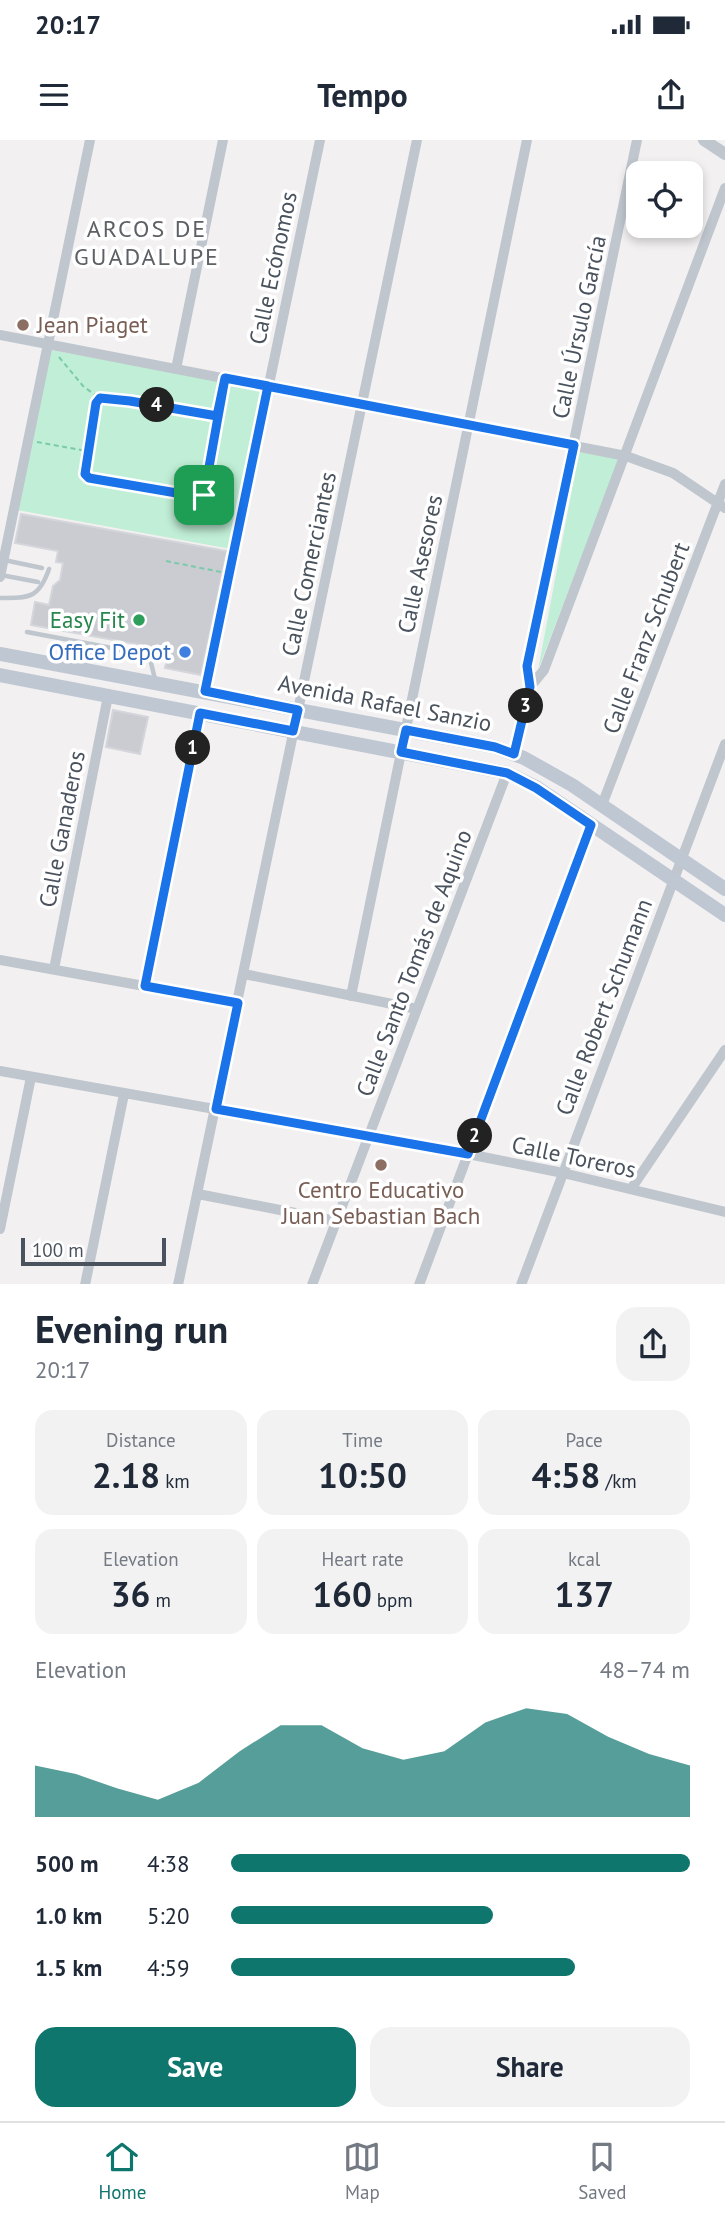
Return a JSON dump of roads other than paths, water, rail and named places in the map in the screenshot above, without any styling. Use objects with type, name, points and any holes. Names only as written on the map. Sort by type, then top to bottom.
[{"type":"main road","name":"Avenida Rafael Sanzio","points":[[0,654],[495,747],[548,771],[725,889]]},
{"type":"main road","name":"Avenida Rafael Sanzio","points":[[0,676],[507,773],[536,788],[725,915]]},
{"type":"street","points":[[0,576],[90,140]]},
{"type":"street","points":[[176,369],[223,140]]},
{"type":"street","name":"Calle Ecónomos","points":[[205,691],[320,140]]},
{"type":"street","name":"Calle Comerciantes","points":[[178,1284],[416,140]]},
{"type":"street","name":"Calle Asesores","points":[[351,996],[527,140]]},
{"type":"street","name":"Calle Úrsulo García","points":[[530,687],[527,666],[636,140]]},
{"type":"street","points":[[704,140],[725,154]]},
{"type":"street","points":[[514,754],[530,687],[544,670],[725,188]]},
{"type":"street","points":[[0,335],[626,456],[673,473],[721,505]]},
{"type":"street","name":"Calle Franz Schubert","points":[[602,805],[721,505],[725,484]]},
{"type":"street","name":"Calle Ganaderos","points":[[54,969],[108,696]]},
{"type":"street","points":[[145,986],[200,713]]},
{"type":"street","name":"Calle Robert Schumann","points":[[521,1284],[724,752]]},
{"type":"street","name":"Calle Santo Tomás de Aquino","points":[[312,1284],[507,773]]},
{"type":"street","points":[[419,1284],[591,825]]},
{"type":"street","points":[[0,960],[238,1003]]},
{"type":"street","points":[[244,974],[417,1009]]},
{"type":"street","points":[[631,1189],[725,1050]]},
{"type":"street","name":"Calle Toreros","points":[[0,1071],[468,1154],[563,1173],[725,1212]]},
{"type":"street","points":[[0,1229],[31,1077]]},
{"type":"street","points":[[85,1284],[124,1094]]},
{"type":"street","points":[[198,1194],[336,1221]]},
{"type":"lane","points":[[3,560],[42,568]]},
{"type":"lane","points":[[0,598],[35,594],[43,586],[49,569]]},
{"type":"lane","points":[[0,576],[38,582]]},
{"type":"lane","points":[[27,632],[149,654],[155,682]]},
{"type":"lane","points":[[87,670],[92,644]]},
{"type":"place","name":"Jean Piaget","points":[[23,325]]},
{"type":"place","name":"Easy Fit","points":[[139,620]]},
{"type":"place","name":"Office Depot","points":[[185,652]]},
{"type":"place","name":"Centro Educativo Juan Sebastian Bach","points":[[381,1165]]},
{"type":"district","name":"ARCOS DE GUADALUPE","points":[[147,243]]}]
